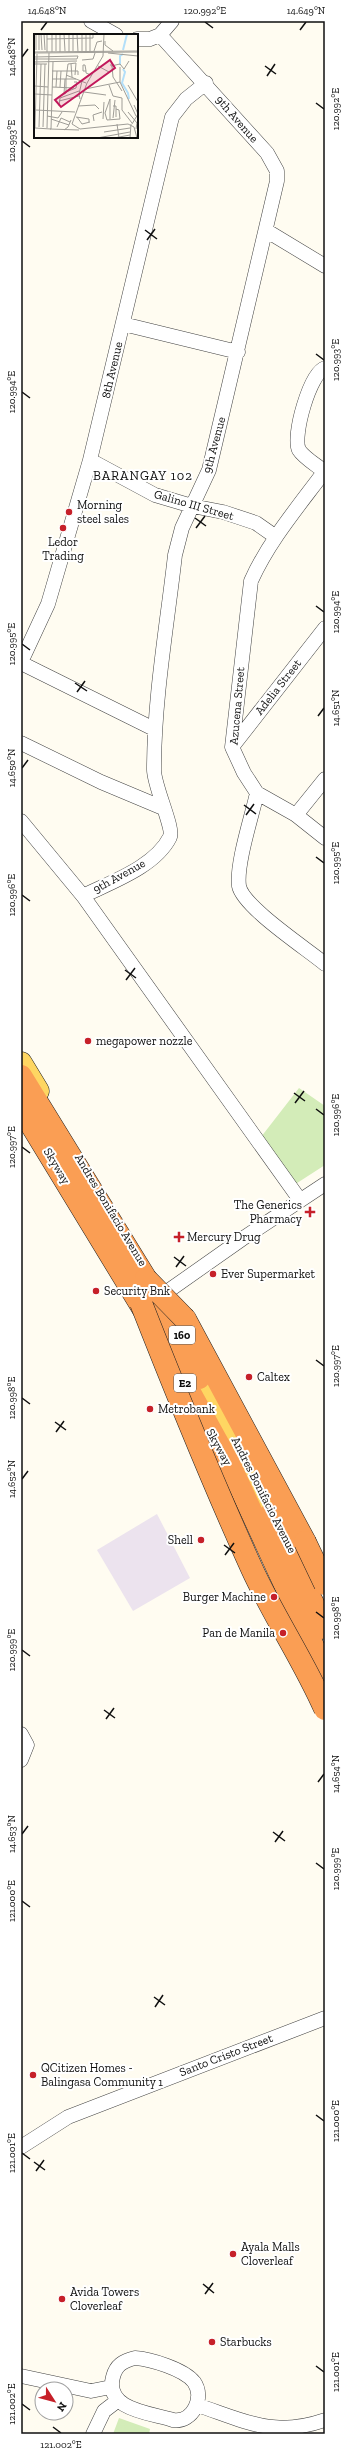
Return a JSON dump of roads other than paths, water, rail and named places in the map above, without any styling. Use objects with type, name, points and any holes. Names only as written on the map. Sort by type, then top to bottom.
[{"type":"highway","name":"Skyway","points":[[21,1076],[146,1278],[242,1460],[325,1628]]},
{"type":"highway","name":"Skyway","points":[[21,1108],[141,1303],[230,1465],[325,1672]]},
{"type":"highway","points":[[146,1278],[185,1319],[258,1453],[325,1584]]},
{"type":"highway","points":[[141,1303],[194,1436],[253,1570],[312,1680],[325,1709]]},
{"type":"main road","name":"Andres Bonifacio Avenue","points":[[21,1063],[162,1296],[325,1617]]},
{"type":"main road","name":"Andres Bonifacio Avenue","points":[[21,1112],[180,1378],[283,1581],[325,1676]]},
{"type":"street","points":[[91,21],[114,34]]},
{"type":"street","points":[[138,39],[150,40],[160,35],[172,21]]},
{"type":"street","name":"9th Avenue","points":[[83,896],[136,869],[156,854],[170,836],[171,826],[154,781],[154,729],[175,555],[182,528],[209,470],[275,194],[277,171],[267,153],[160,35]]},
{"type":"street","name":"8th Avenue","points":[[21,663],[48,604],[90,460],[172,117],[186,99],[206,84]]},
{"type":"street","points":[[267,231],[325,266]]},
{"type":"street","points":[[123,324],[238,352]]},
{"type":"street","points":[[324,368],[313,381],[299,424],[296,440],[300,451],[325,472]]},
{"type":"street","name":"Galino III Street","points":[[90,460],[155,495],[192,506],[223,512],[256,523],[276,537]]},
{"type":"street","name":"Azucena Street","points":[[257,793],[244,773],[232,747],[251,582],[259,562],[325,472]]},
{"type":"street","name":"Adelia Street","points":[[232,747],[325,628]]},
{"type":"street","points":[[21,663],[154,729]]},
{"type":"street","points":[[21,743],[101,782],[163,808]]},
{"type":"street","points":[[296,815],[325,779]]},
{"type":"street","points":[[325,838],[296,815],[257,793],[240,872],[240,888],[250,905],[325,964]]},
{"type":"street","points":[[21,821],[83,896],[300,1200]]},
{"type":"street","points":[[162,1296],[325,1184]]},
{"type":"street","name":"Andres Bonifacio Avenue","points":[[180,1378],[215,1486],[325,1719]]},
{"type":"street","points":[[302,1573],[325,1562]]},
{"type":"street","points":[[21,1734],[27,1745],[21,1760]]},
{"type":"street","name":"Santo Cristo Street","points":[[21,2147],[68,2117],[325,2018]]},
{"type":"street","points":[[135,2358],[147,2359],[185,2374],[194,2382],[199,2392],[197,2405],[192,2414],[180,2421],[127,2406],[117,2400],[111,2387],[114,2375],[123,2362],[135,2358]]},
{"type":"street","points":[[21,2376],[91,2391],[111,2387]]},
{"type":"street","points":[[93,2434],[104,2411],[117,2400]]},
{"type":"street","points":[[197,2405],[267,2428],[299,2428],[325,2420]]},
{"type":"place","name":"Morning steel sales","points":[[69,512]]},
{"type":"place","name":"Ledor Trading","points":[[63,528]]},
{"type":"place","name":"megapower nozzle","points":[[88,1041]]},
{"type":"place","name":"The Generics Pharmacy","points":[[310,1212]]},
{"type":"place","name":"Mercury Drug","points":[[179,1237]]},
{"type":"place","name":"Ever Supermarket","points":[[213,1274]]},
{"type":"place","name":"Security Bnk","points":[[96,1291]]},
{"type":"place","name":"Caltex","points":[[249,1377]]},
{"type":"place","name":"Metrobank","points":[[150,1409]]},
{"type":"place","name":"Shell","points":[[201,1540]]},
{"type":"place","name":"Burger Machine","points":[[274,1597]]},
{"type":"place","name":"Pan de Manila","points":[[283,1633]]},
{"type":"place","name":"QCitizen Homes - Balingasa Community 1","points":[[33,2075]]},
{"type":"place","name":"Ayala Malls Cloverleaf","points":[[233,2254]]},
{"type":"place","name":"Avida Towers Cloverleaf","points":[[62,2299]]},
{"type":"place","name":"Starbucks","points":[[212,2342]]},
{"type":"district","name":"BARANGAY 102","points":[[143,475]]}]
